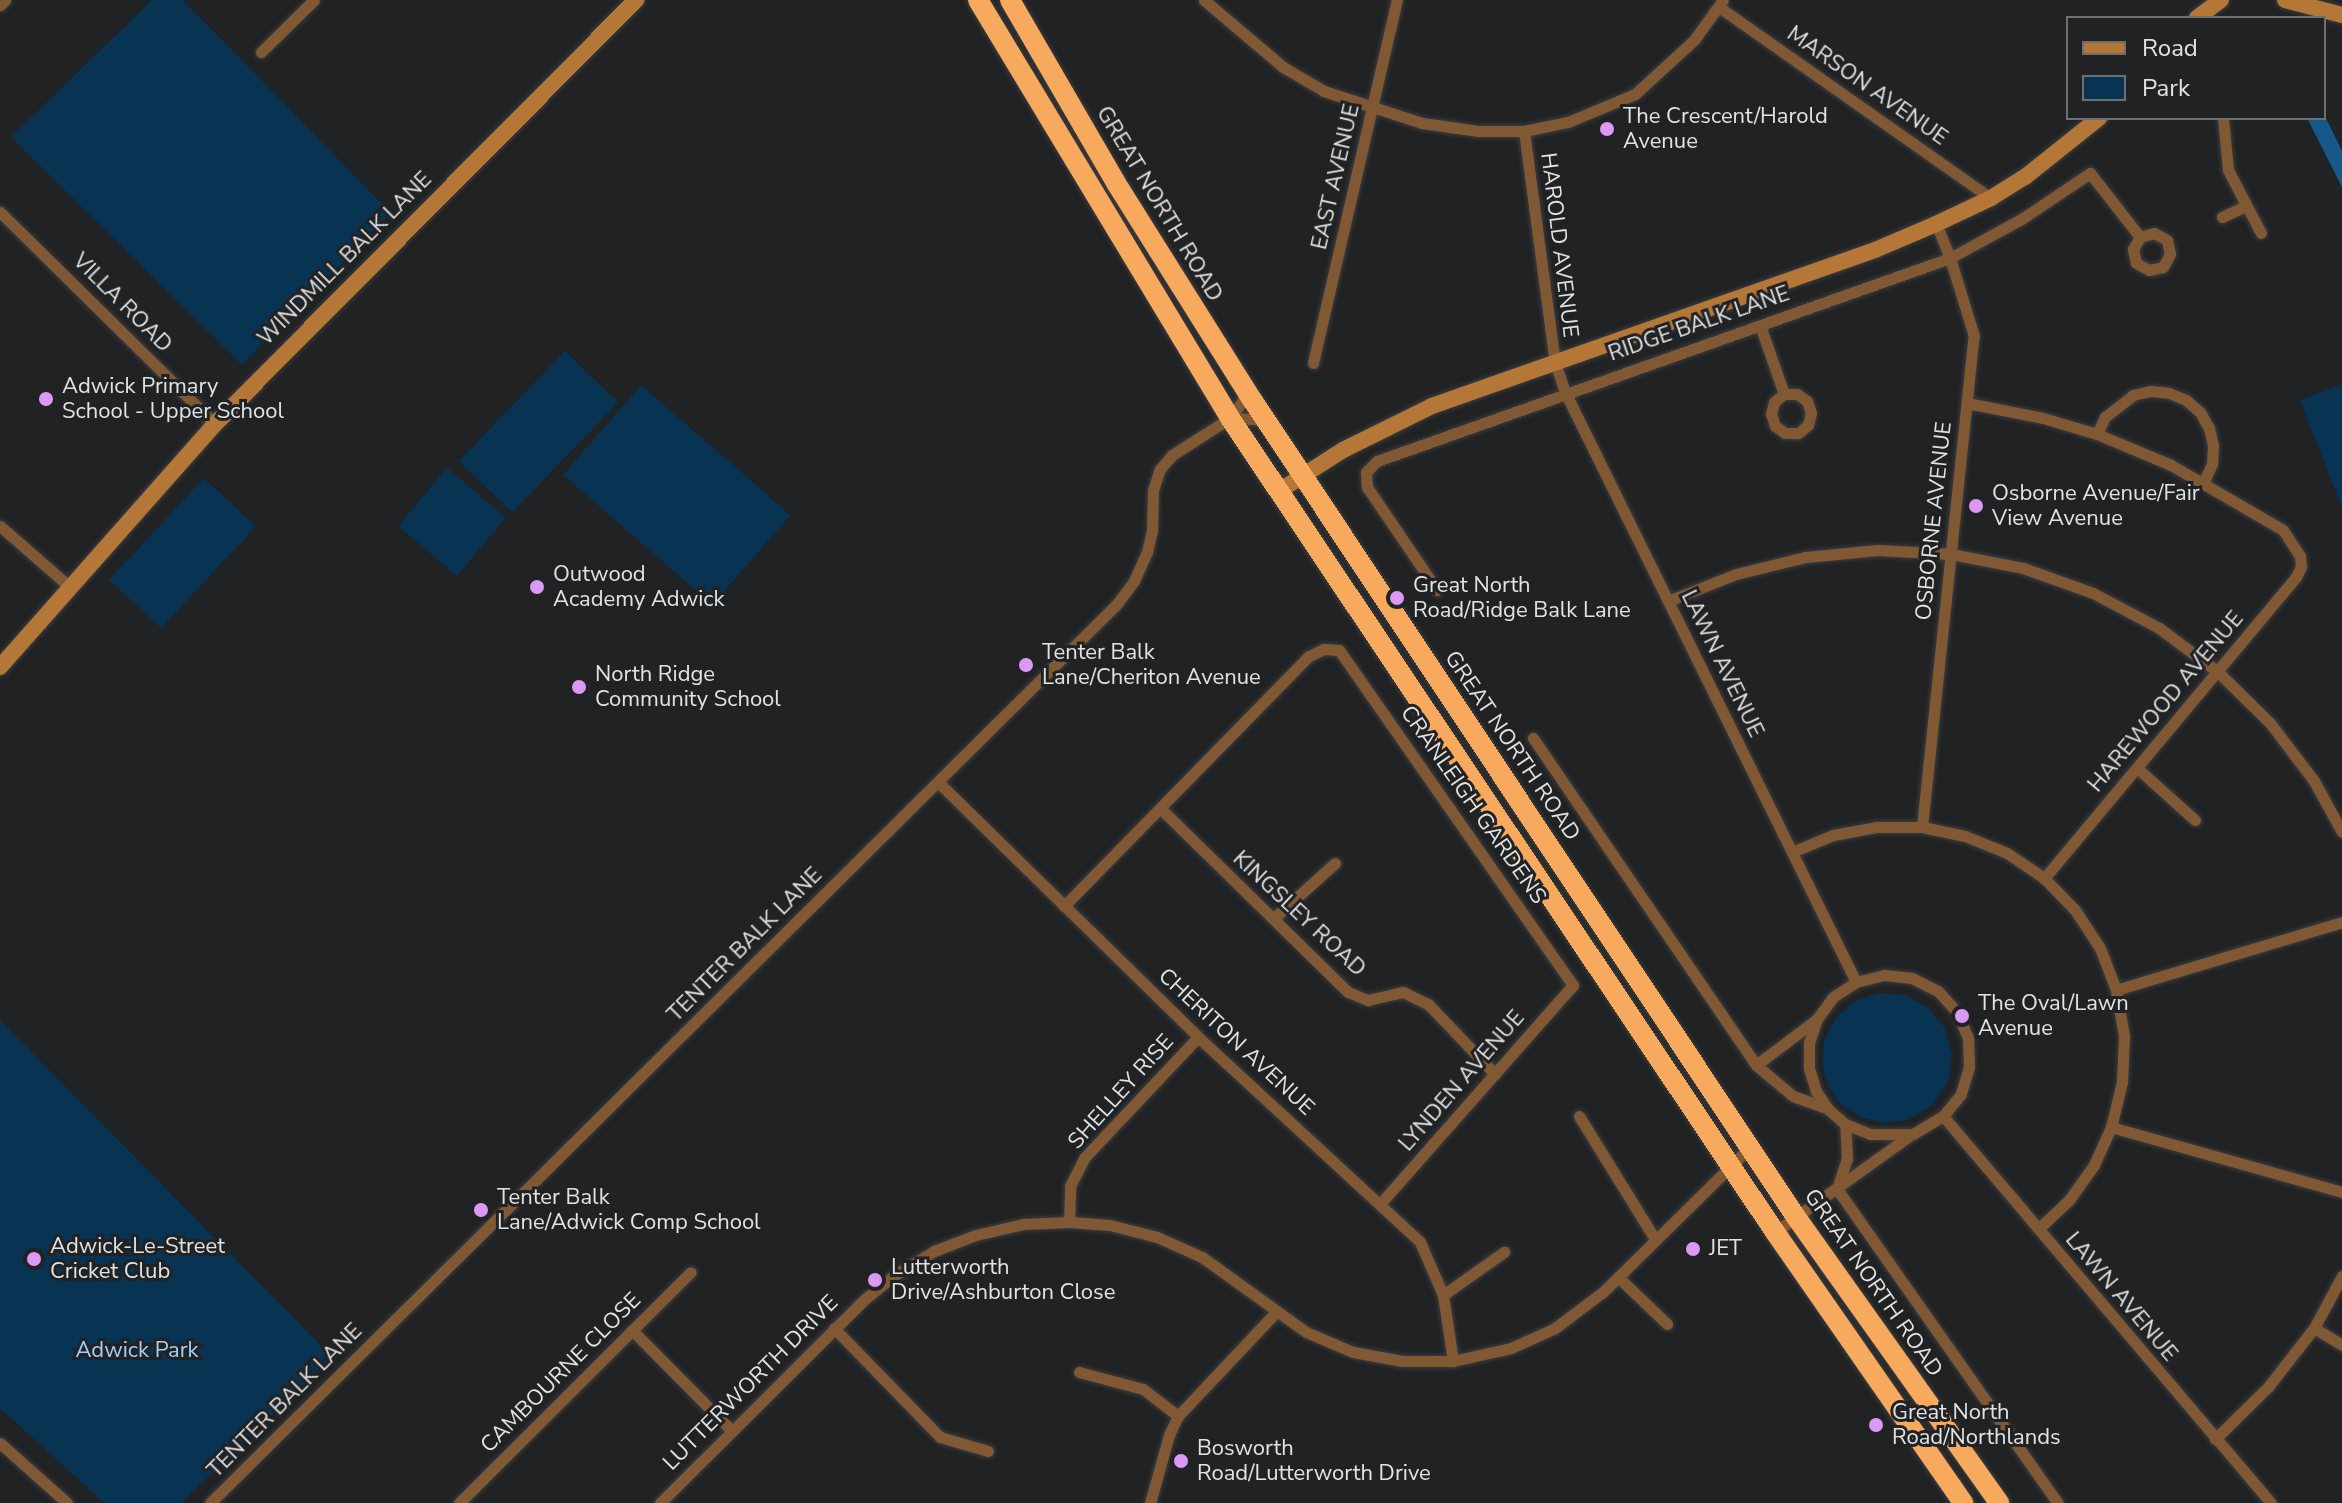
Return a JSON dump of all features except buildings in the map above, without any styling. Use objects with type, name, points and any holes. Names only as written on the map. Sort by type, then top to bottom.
[{"type":"highway","points":[[978,0],[1230,418],[1775,1232],[1963,1503]]},
{"type":"highway","name":"GREAT NORTH ROAD","points":[[1010,0],[1116,183],[1266,420],[1796,1217],[1999,1503]]},
{"type":"street","points":[[0,5],[5,0]]},
{"type":"street","points":[[261,52],[314,0]]},
{"type":"street","name":"WINDMILL BALK LANE","points":[[0,667],[215,424],[330,304],[636,0]]},
{"type":"street","points":[[1204,0],[1283,67],[1324,91],[1372,109],[1436,125],[1478,131],[1524,131],[1568,122],[1635,94],[1685,49],[1721,3]]},
{"type":"street","name":"EAST AVENUE","points":[[1313,363],[1397,0]]},
{"type":"street","points":[[2200,16],[2221,0]]},
{"type":"street","points":[[2285,0],[2342,15]]},
{"type":"street","name":"MARSON AVENUE","points":[[1721,3],[1991,198]]},
{"type":"street","points":[[2223,120],[2225,162],[2261,233]]},
{"type":"street","name":"RIDGE BALK LANE","points":[[1279,491],[1403,418],[1875,250],[1936,224],[1991,198],[2059,153],[2094,122]]},
{"type":"street","name":"HAROLD AVENUE","points":[[1524,131],[1555,363]]},
{"type":"street","name":"RIDGE BALK LANE","points":[[1437,590],[1367,487],[1366,472],[1377,461],[1565,392],[1761,328],[1950,258],[2023,218],[2090,173],[2140,237]]},
{"type":"street","points":[[2222,217],[2246,206]]},
{"type":"street","name":"VILLA ROAD","points":[[0,212],[215,424]]},
{"type":"street","name":"OSBORNE AVENUE","points":[[1922,827],[1974,336],[1936,224]]},
{"type":"street","points":[[1761,328],[1784,394]]},
{"type":"street","name":"LAWN AVENUE","points":[[1555,363],[1565,392],[1856,982]]},
{"type":"street","points":[[1230,418],[1243,400],[1244,386]]},
{"type":"street","points":[[1967,403],[2043,418],[2097,434],[2204,481],[2213,446],[2209,428],[2200,412],[2186,400],[2169,393],[2133,395],[2105,417],[2097,434]]},
{"type":"street","points":[[1230,418],[1266,420]]},
{"type":"street","name":"TENTER BALK LANE","points":[[210,1503],[1116,605],[1134,581],[1147,552],[1152,530],[1153,490],[1160,469],[1172,455],[1230,418]]},
{"type":"street","name":"HAREWOOD AVENUE","points":[[2044,878],[2218,672],[2301,567],[2295,544],[2283,530],[2204,481]]},
{"type":"street","points":[[0,526],[70,587]]},
{"type":"street","points":[[1668,601],[1736,574],[1806,557],[1878,550],[1951,554],[2023,568],[2093,593],[2159,628],[2218,672],[2270,723],[2314,781],[2342,832]]},
{"type":"street","name":"CRANLEIGH GARDENS","points":[[1160,808],[1309,656],[1324,649],[1339,650],[1573,985]]},
{"type":"street","name":"GREAT NORTH ROAD","points":[[1533,738],[1756,1065],[1793,1096],[1828,1109]]},
{"type":"street","points":[[2137,768],[2195,820]]},
{"type":"street","name":"CHERITON AVENUE","points":[[938,782],[1198,1037],[1420,1242],[1443,1295],[1453,1361]]},
{"type":"street","points":[[1064,906],[1160,808]]},
{"type":"street","name":"KINGSLEY ROAD","points":[[1160,808],[1348,992],[1368,1000],[1403,992],[1428,1004],[1495,1074]]},
{"type":"street","points":[[1792,852],[1833,835],[1877,827],[1922,827],[1965,836],[2007,853],[2044,878],[2100,948],[2116,990],[2124,1036],[2122,1082],[2111,1127],[2094,1165],[2069,1200],[2038,1229]]},
{"type":"street","points":[[1274,918],[1335,863]]},
{"type":"street","points":[[2116,990],[2342,922]]},
{"type":"street","points":[[1756,1065],[1817,1019],[1833,997],[1856,982],[1884,975],[1912,978],[1938,991],[1957,1012],[1968,1038],[1969,1067],[1961,1094],[1943,1116],[1775,1232]]},
{"type":"street","name":"LYNDEN AVENUE","points":[[1381,1203],[1573,985]]},
{"type":"street","points":[[1817,1019],[1809,1043],[1809,1068],[1816,1091],[1828,1109],[1845,1124],[1870,1134],[1913,1134]]},
{"type":"street","name":"SHELLEY RISE","points":[[1069,1222],[1070,1186],[1084,1158],[1198,1037]]},
{"type":"street","points":[[1579,1116],[1655,1239]]},
{"type":"street","name":"LAWN AVENUE","points":[[1943,1116],[2271,1503]]},
{"type":"street","points":[[1837,1189],[1847,1159],[1845,1124]]},
{"type":"street","points":[[2111,1127],[2342,1192]]},
{"type":"street","name":"LUTTERWORTH DRIVE","points":[[660,1503],[834,1328],[895,1275],[934,1251],[976,1235],[1023,1224],[1069,1222],[1110,1225],[1180,1247],[1238,1280],[1275,1313],[1306,1332],[1353,1352],[1402,1361],[1453,1361],[1511,1348],[1555,1328],[1618,1277],[1750,1147]]},
{"type":"street","name":"GREAT NORTH ROAD","points":[[1837,1189],[2058,1503]]},
{"type":"street","points":[[1443,1295],[1504,1252]]},
{"type":"street","name":"CAMBOURNE CLOSE","points":[[459,1503],[691,1272]]},
{"type":"street","points":[[2215,1439],[2268,1387],[2314,1328],[2342,1276]]},
{"type":"street","points":[[1618,1277],[1667,1324]]},
{"type":"street","points":[[1150,1503],[1169,1435],[1178,1416],[1275,1313]]},
{"type":"street","points":[[834,1328],[940,1437],[988,1451]]},
{"type":"street","points":[[2314,1328],[2342,1345]]},
{"type":"street","points":[[632,1330],[732,1431]]},
{"type":"street","points":[[1079,1372],[1143,1389],[1178,1416]]},
{"type":"street","points":[[0,1443],[67,1503]]},
{"type":"green space","points":[[152,0],[183,0],[391,213],[242,365],[11,137]]},
{"type":"green space","points":[[565,351],[618,402],[512,512],[459,461]]},
{"type":"green space","points":[[2342,384],[2342,508],[2300,400]]},
{"type":"green space","points":[[641,385],[790,515],[712,605],[563,475]]},
{"type":"green space","points":[[447,468],[506,517],[457,576],[398,526]]},
{"type":"green space","points":[[204,478],[256,526],[161,628],[109,580]]},
{"type":"green space","points":[[1879,993],[1905,995],[1927,1007],[1945,1028],[1952,1055],[1948,1082],[1932,1105],[1908,1120],[1885,1123],[1862,1118],[1842,1106],[1828,1087],[1822,1064],[1824,1040],[1836,1018],[1855,1001]]},
{"type":"green space","name":"Adwick Park","points":[[0,1020],[332,1357],[181,1503],[104,1503],[0,1408]]},
{"type":"shaded area","points":[[2326,118],[2342,151],[2342,187],[2308,120]]},
{"type":"place","name":"The Crescent/Harold Avenue","points":[[1607,129]]},
{"type":"place","name":"Adwick Primary School - Upper School","points":[[46,399]]},
{"type":"place","name":"Osborne Avenue/Fair View Avenue","points":[[1976,506]]},
{"type":"place","name":"Outwood Academy Adwick","points":[[537,587]]},
{"type":"place","name":"Great North Road/Ridge Balk Lane","points":[[1397,598]]},
{"type":"place","name":"Tenter Balk Lane/Cheriton Avenue","points":[[1026,665]]},
{"type":"place","name":"North Ridge Community School","points":[[579,687]]},
{"type":"place","name":"The Oval/Lawn Avenue","points":[[1962,1016]]},
{"type":"place","name":"Tenter Balk Lane/Adwick Comp School","points":[[481,1210]]},
{"type":"place","name":"JET","points":[[1693,1249]]},
{"type":"place","name":"Adwick-Le-Street Cricket Club","points":[[34,1259]]},
{"type":"place","name":"Lutterworth Drive/Ashburton Close","points":[[875,1280]]},
{"type":"place","name":"Great North Road/Northlands","points":[[1876,1425]]},
{"type":"place","name":"Bosworth Road/Lutterworth Drive","points":[[1181,1461]]}]
